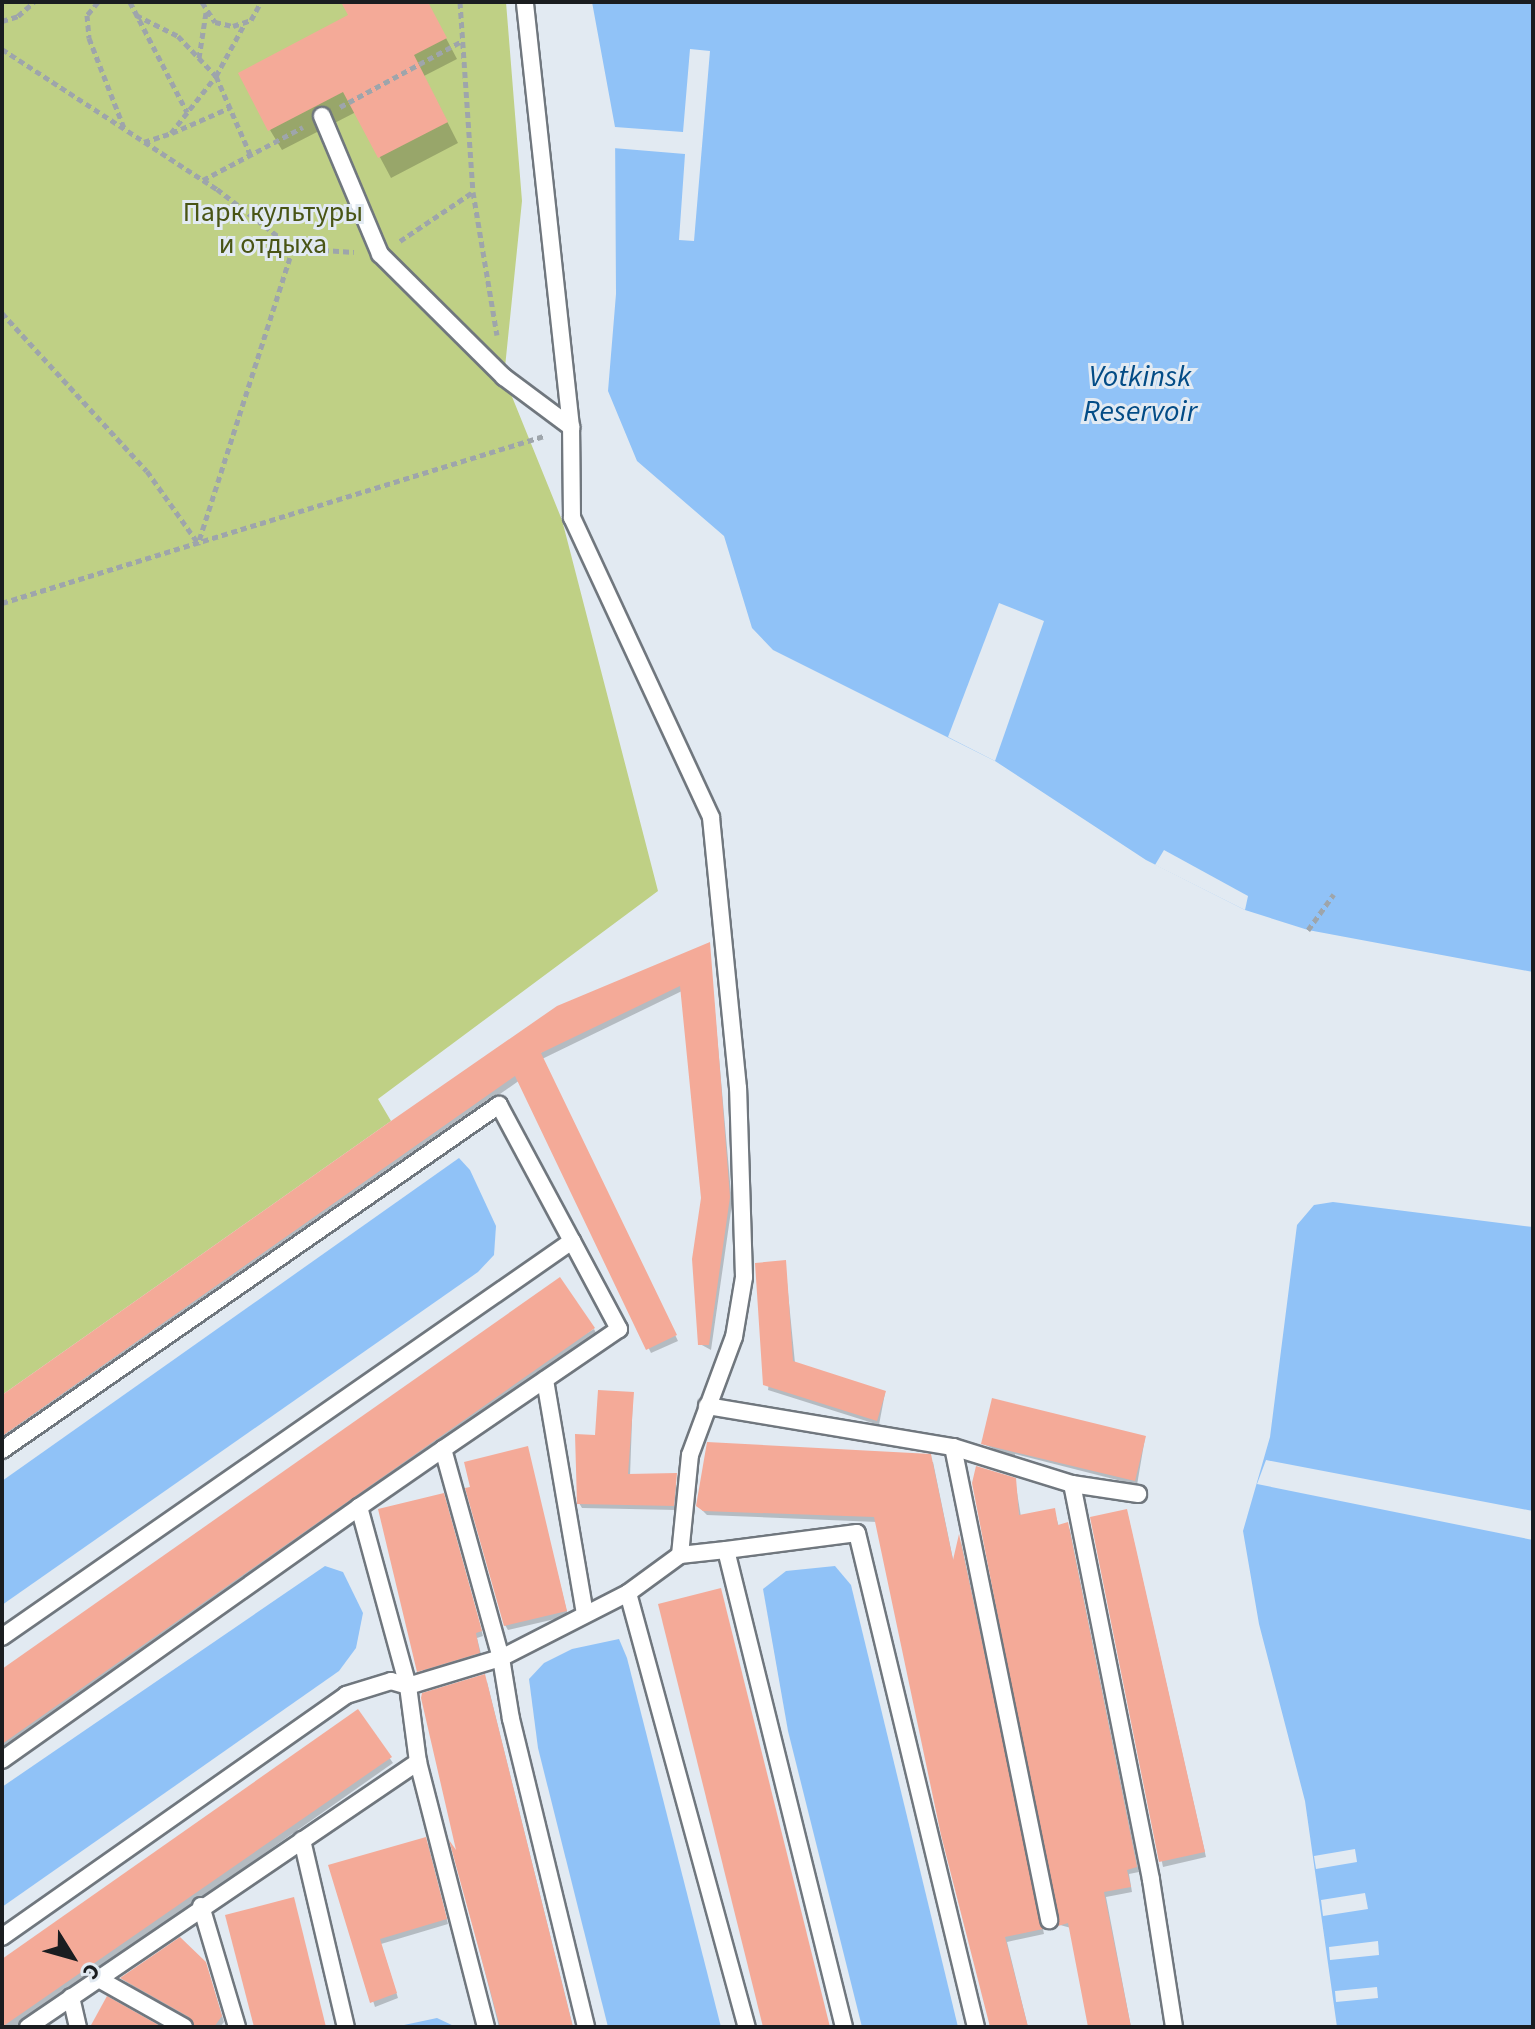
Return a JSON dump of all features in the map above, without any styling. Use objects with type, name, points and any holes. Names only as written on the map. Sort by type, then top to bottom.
[{"type":"lane","points":[[525,2],[571,427],[572,518],[711,817],[738,1088],[744,1277],[734,1337],[690,1455],[680,1555]]},
{"type":"lane","points":[[322,116],[380,254],[504,377],[571,427]]},
{"type":"lane","points":[[2,1450],[499,1105],[619,1329],[359,1507],[2,1760]]},
{"type":"lane","points":[[2,1637],[572,1241]]},
{"type":"lane","points":[[545,1380],[585,1614]]},
{"type":"lane","points":[[707,1406],[953,1447],[1072,1484],[1138,1494]]},
{"type":"lane","points":[[953,1447],[1049,1920]]},
{"type":"lane","points":[[443,1449],[501,1658],[511,1719],[586,2027]]},
{"type":"lane","points":[[1072,1484],[1151,1880],[1174,2027]]},
{"type":"lane","points":[[359,1507],[408,1686],[418,1762],[486,2027]]},
{"type":"lane","points":[[2,1937],[346,1695],[391,1681],[408,1686],[501,1658],[628,1593],[680,1555],[857,1533],[976,2027]]},
{"type":"lane","points":[[726,1550],[844,2027]]},
{"type":"lane","points":[[628,1593],[747,2027]]},
{"type":"lane","points":[[28,2027],[201,1906],[418,1762]]},
{"type":"lane","points":[[302,1840],[346,2027]]},
{"type":"lane","points":[[201,1906],[237,2027]]},
{"type":"lane","points":[[97,1978],[184,2027]]},
{"type":"lane","points":[[71,1997],[78,2027]]},
{"type":"path","points":[[2,21],[18,16],[34,2]]},
{"type":"path","points":[[98,2],[87,15],[89,38],[125,129]]},
{"type":"path","points":[[130,2],[187,112]]},
{"type":"path","points":[[202,2],[206,12],[221,24],[245,23]]},
{"type":"path","points":[[171,133],[216,76],[245,23],[261,2]]},
{"type":"path","points":[[460,2],[473,192],[504,377]]},
{"type":"path","points":[[199,59],[206,12]]},
{"type":"path","points":[[136,15],[178,36],[216,76],[250,154]]},
{"type":"path","points":[[2,49],[125,129],[293,248],[198,544]]},
{"type":"path","points":[[144,142],[231,107]]},
{"type":"path","points":[[2,313],[147,471],[198,544]]},
{"type":"path","points":[[2,603],[571,427]]},
{"type":"path","points":[[1308,930],[1334,894]]},
{"type":"green space","name":"Парк культуры и отдыха","points":[[2,2],[506,2],[522,201],[504,377],[562,520],[658,891],[378,1099],[391,1121],[2,1395]]},
{"type":"water","name":"Votkinsk Reservoir","points":[[592,2],[1533,2],[1533,972],[1308,930],[1245,910],[1146,860],[995,761],[773,650],[752,628],[724,536],[637,461],[608,391],[616,294],[615,127]]},
{"type":"water","points":[[459,1158],[470,1170],[496,1226],[494,1255],[478,1272],[2,1605],[2,1481]]},
{"type":"water","points":[[1333,1202],[1533,1227],[1533,2027],[1337,2027],[1305,1801],[1259,1624],[1243,1531],[1270,1437],[1297,1225],[1314,1205]]},
{"type":"water","points":[[325,1566],[343,1572],[363,1613],[356,1648],[339,1671],[2,1907],[2,1787]]},
{"type":"water","points":[[835,1566],[851,1585],[958,2027],[862,2027],[788,1731],[763,1589],[786,1571]]},
{"type":"water","points":[[619,1639],[627,1658],[721,2027],[608,2027],[538,1748],[529,1679],[544,1663],[572,1649]]},
{"type":"water","points":[[437,2018],[456,2027],[400,2027],[404,2025]]},
{"type":"pier","points":[[690,49],[710,51],[694,241],[679,240],[685,154],[613,148],[615,127],[683,132]]},
{"type":"pier","points":[[999,603],[1044,621],[995,761],[948,737]]},
{"type":"pier","points":[[1164,850],[1248,896],[1245,910],[1155,865]]},
{"type":"pier","points":[[1266,1460],[1533,1511],[1533,1540],[1257,1484]]},
{"type":"pier","points":[[1355,1849],[1357,1862],[1316,1869],[1314,1856]]},
{"type":"pier","points":[[1365,1893],[1368,1909],[1323,1916],[1321,1900]]},
{"type":"pier","points":[[1378,1941],[1379,1955],[1330,1960],[1329,1947]]},
{"type":"pier","points":[[1377,1987],[1378,1998],[1336,2002],[1335,1991]]},
{"type":"building","points":[[341,2],[428,2],[447,38],[414,55],[448,122],[378,158],[343,92],[268,131],[238,73],[348,15]]},
{"type":"building","points":[[710,942],[730,1197],[709,1345],[698,1345],[692,1259],[701,1198],[680,986],[541,1053],[677,1335],[646,1350],[515,1076],[2,1436],[2,1395],[391,1121],[557,1006]]},
{"type":"building","points":[[786,1260],[793,1361],[886,1391],[877,1421],[763,1385],[755,1263]]},
{"type":"building","points":[[560,1277],[595,1328],[2,1744],[2,1669]]},
{"type":"building","points":[[598,1390],[634,1392],[628,1474],[677,1473],[674,1506],[577,1504],[575,1434],[595,1435]]},
{"type":"building","points":[[992,1398],[1146,1436],[1135,1481],[981,1444]]},
{"type":"building","points":[[707,1442],[931,1454],[953,1560],[959,1534],[1043,1929],[1005,1937],[1028,2027],[990,2027],[941,1835],[874,1517],[703,1511],[696,1506]]},
{"type":"building","points":[[528,1446],[567,1611],[504,1626],[465,1488],[470,1487],[464,1462]]},
{"type":"building","points":[[976,1466],[1016,1478],[1019,1515],[1055,1508],[1058,1525],[1068,1522],[1137,1867],[1127,1870],[1131,1887],[1104,1892],[1131,2027],[1088,2027],[1068,1923],[1058,1926],[972,1483]]},
{"type":"building","points":[[444,1493],[482,1631],[476,1633],[480,1653],[417,1672],[378,1509]]},
{"type":"building","points":[[1127,1509],[1205,1852],[1159,1862],[1090,1517]]},
{"type":"building","points":[[721,1588],[830,2027],[763,2027],[658,1604]]},
{"type":"building","points":[[485,1674],[573,2027],[500,2027],[449,1840],[456,1850],[422,1693]]},
{"type":"building","points":[[358,1709],[392,1757],[2,2027],[2,1959]]},
{"type":"building","points":[[426,1837],[447,1919],[380,1939],[397,1993],[370,2003],[328,1865]]},
{"type":"building","points":[[294,1897],[326,2027],[254,2027],[225,1915]]},
{"type":"building","points":[[180,1937],[206,1962],[222,2016],[214,2027],[195,2027],[189,2017],[120,1978]]},
{"type":"building","points":[[107,1996],[162,2027],[90,2027]]}]
